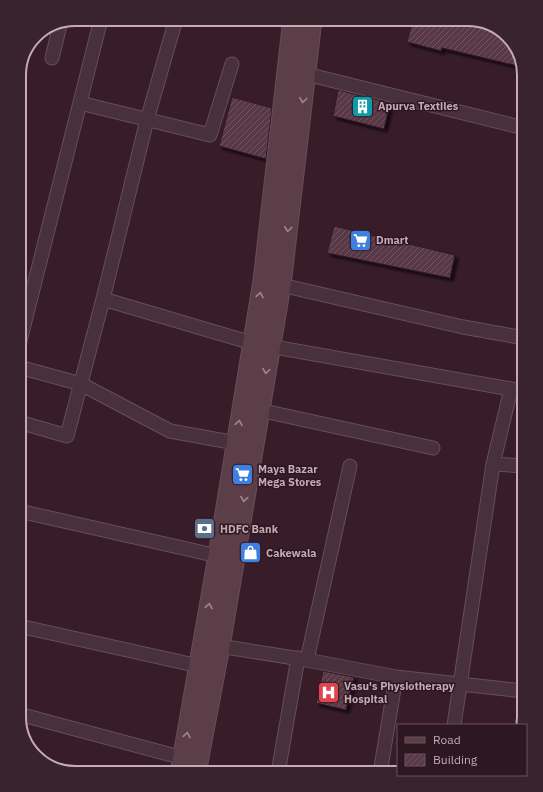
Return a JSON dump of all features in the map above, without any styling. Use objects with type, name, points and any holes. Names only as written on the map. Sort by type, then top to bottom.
[{"type":"street","points":[[26,317],[99,26]]},
{"type":"street","points":[[26,424],[67,436],[103,299],[147,120],[174,26]]},
{"type":"street","points":[[26,716],[182,766],[199,666],[211,644],[259,410],[263,280],[292,26]]},
{"type":"street","points":[[197,766],[211,644],[218,556],[236,443],[261,344],[281,285],[311,26]]},
{"type":"street","points":[[52,58],[59,29]]},
{"type":"street","points":[[80,103],[210,135],[232,64]]},
{"type":"street","points":[[306,74],[517,126]]},
{"type":"street","points":[[281,285],[462,327],[517,337]]},
{"type":"street","points":[[103,299],[261,344],[517,390]]},
{"type":"street","points":[[26,369],[81,384],[170,431],[236,443]]},
{"type":"street","points":[[454,724],[493,464],[511,389]]},
{"type":"street","points":[[259,410],[433,448]]},
{"type":"street","points":[[493,464],[517,466]]},
{"type":"street","points":[[280,766],[303,659],[350,466]]},
{"type":"street","points":[[26,513],[218,556]]},
{"type":"street","points":[[26,628],[199,666]]},
{"type":"street","points":[[211,644],[303,659],[396,677],[517,690]]},
{"type":"street","points":[[381,766],[396,677]]},
{"type":"building","points":[[411,26],[471,26],[481,28],[503,40],[513,56],[516,66],[442,48],[441,51],[407,42]]},
{"type":"building","name":"Apurva Textiles","points":[[338,90],[390,103],[384,129],[333,116]]},
{"type":"building","points":[[232,97],[272,108],[266,159],[219,146]]},
{"type":"building","name":"Dmart","points":[[334,226],[455,255],[450,278],[327,253]]},
{"type":"building","points":[[323,671],[354,677],[346,710],[316,703]]},
{"type":"place","name":"Apurva Textiles","points":[[362,106]]},
{"type":"place","name":"Dmart","points":[[360,240]]},
{"type":"place","name":"Maya Bazar Mega Stores","points":[[242,475]]},
{"type":"place","name":"HDFC Bank","points":[[204,529]]},
{"type":"place","name":"Cakewala","points":[[251,553]]},
{"type":"place","name":"Vasu's Physiotherapy Hospital","points":[[328,692]]}]
